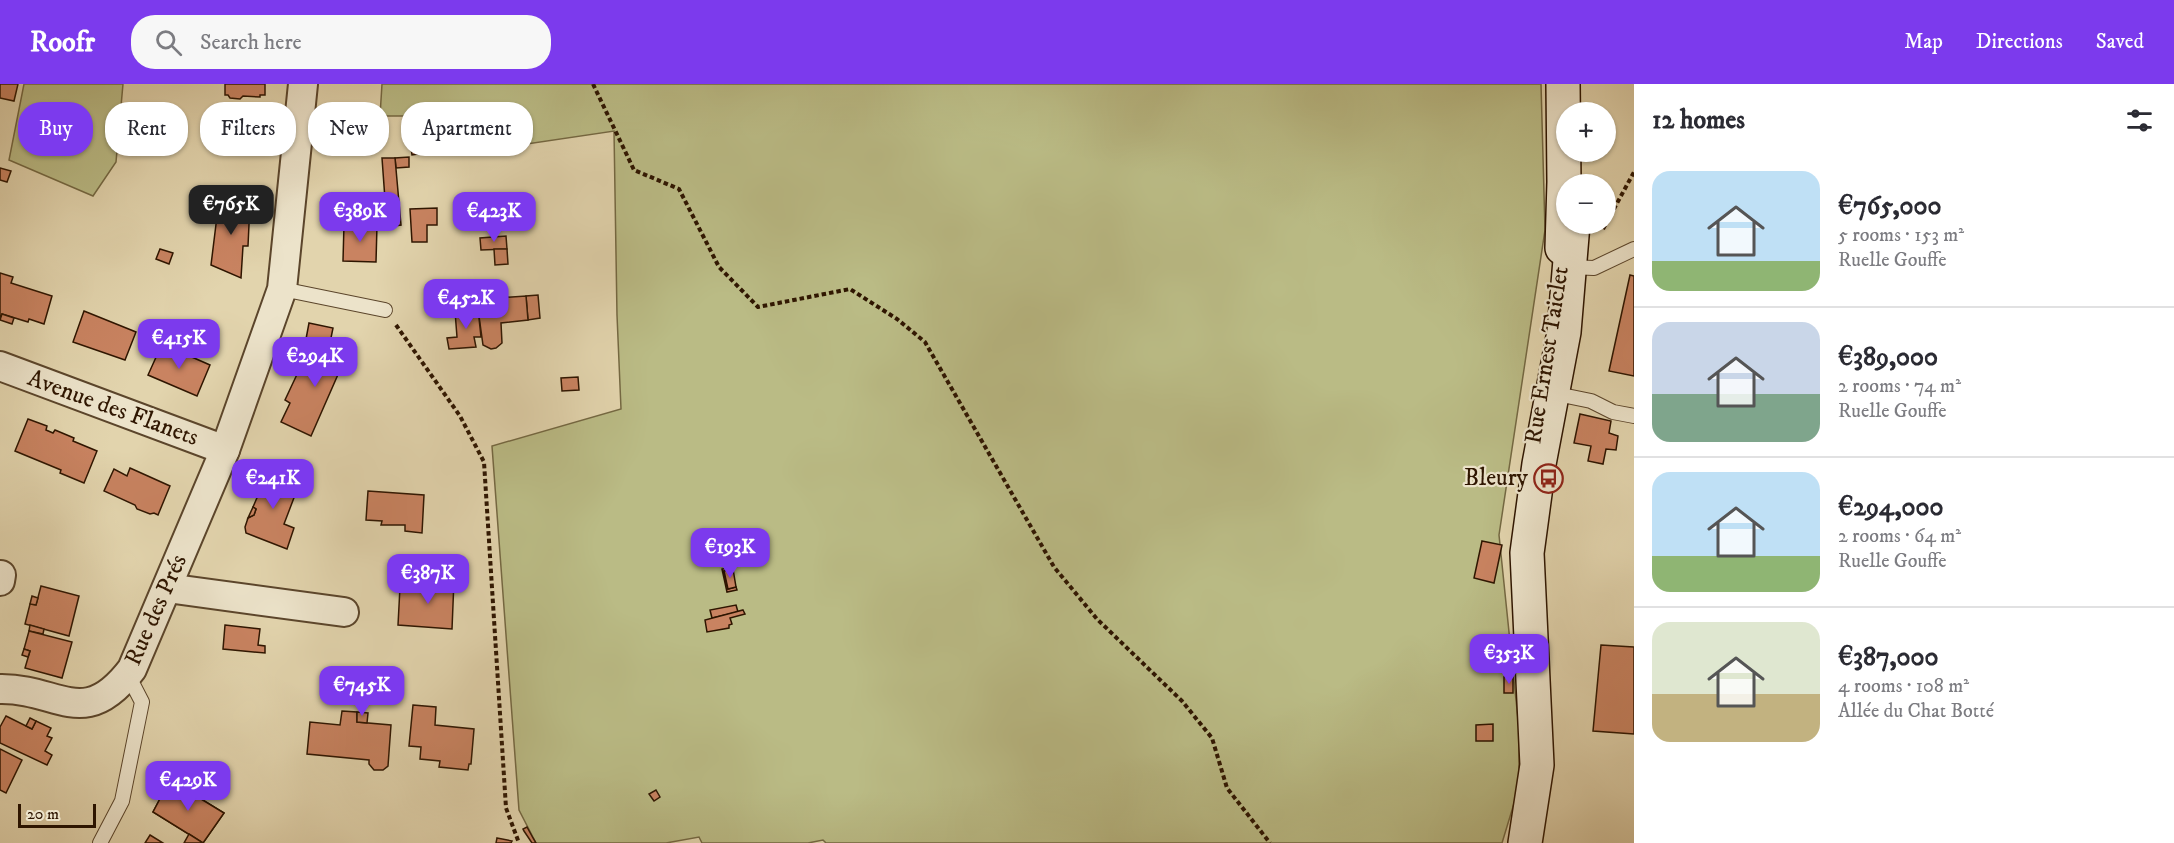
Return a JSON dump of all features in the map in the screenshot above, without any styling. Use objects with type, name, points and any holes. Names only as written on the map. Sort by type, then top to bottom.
[{"type":"street","name":"Rue des Prés","points":[[0,689],[14,689],[68,702],[94,702],[116,690],[132,669],[225,450],[282,289],[303,84]]},
{"type":"street","name":"Rue Ernest Taiclet","points":[[1549,393],[1564,332],[1566,267],[1563,84]]},
{"type":"street","points":[[1572,84],[1572,102]]},
{"type":"street","name":"Rue Ernest Taiclet","points":[[1549,393],[1555,330],[1571,234]]},
{"type":"street","name":"Avenue des Flanets","points":[[0,366],[225,450]]},
{"type":"street","points":[[1525,843],[1536,778],[1536,731],[1527,553],[1549,393]]},
{"type":"street","points":[[167,588],[344,612]]},
{"type":"street","points":[[1519,843],[1531,810]]},
{"type":"lane","points":[[1566,267],[1594,268],[1634,249]]},
{"type":"lane","points":[[282,289],[385,310]]},
{"type":"lane","points":[[1549,393],[1591,401],[1612,412],[1634,416]]},
{"type":"lane","points":[[100,843],[122,801],[142,702],[128,675]]},
{"type":"path","points":[[593,84],[634,170],[679,189],[719,267],[758,308],[850,289],[897,319],[925,342],[1054,567],[1097,619],[1182,701],[1212,738],[1227,788],[1270,843]]},
{"type":"path","points":[[385,310],[460,416],[483,462],[506,807],[519,843]]},
{"type":"green space","points":[[24,84],[123,84],[121,102],[105,102],[105,156],[117,156],[116,162],[93,196],[9,160],[18,114],[18,156],[93,156],[93,102],[20,102]]},
{"type":"green space","points":[[382,84],[1541,84],[1545,230],[1499,535],[1519,729],[1519,787],[1502,843],[826,843],[823,840],[808,843],[702,843],[699,837],[666,843],[536,843],[519,810],[492,446],[621,409],[614,131],[533,143],[533,102],[401,102],[401,116],[389,116],[389,102],[381,102]]},
{"type":"building","points":[[0,84],[18,84],[14,101],[0,98]]},
{"type":"building","points":[[225,84],[265,84],[265,95],[243,96],[240,99],[230,98],[225,95]]},
{"type":"building","points":[[409,157],[409,167],[396,168],[395,158]]},
{"type":"building","points":[[382,158],[395,158],[401,225],[387,227]]},
{"type":"building","points":[[0,168],[11,171],[7,182],[0,180]]},
{"type":"building","points":[[219,200],[250,203],[248,246],[243,246],[241,278],[211,265]]},
{"type":"building","points":[[437,208],[437,225],[427,225],[427,242],[412,242],[410,209]]},
{"type":"building","points":[[344,224],[377,225],[376,262],[343,261]]},
{"type":"building","points":[[506,236],[507,249],[481,250],[480,238]]},
{"type":"building","points":[[160,249],[173,253],[169,264],[156,259]]},
{"type":"building","points":[[494,249],[507,249],[508,264],[495,265]]},
{"type":"building","points":[[0,273],[13,277],[11,283],[52,296],[44,324],[2,314],[0,319]]},
{"type":"building","points":[[1630,275],[1634,276],[1634,376],[1609,371]]},
{"type":"building","points":[[538,295],[540,318],[528,320],[526,296]]},
{"type":"building","points":[[526,296],[528,320],[501,323],[502,343],[491,349],[483,345],[478,309],[475,305],[497,303],[497,298]]},
{"type":"building","points":[[478,309],[481,337],[474,337],[476,347],[449,349],[447,338],[457,337],[455,311]]},
{"type":"building","points":[[84,311],[136,332],[125,360],[73,342]]},
{"type":"building","points":[[2,314],[14,318],[12,324],[0,320]]},
{"type":"building","points":[[309,323],[333,328],[330,343],[306,339]]},
{"type":"building","points":[[328,343],[356,356],[348,373],[340,370],[311,436],[281,422],[290,403],[285,400],[300,368],[303,370],[310,355],[320,360]]},
{"type":"building","points":[[162,344],[210,365],[197,396],[148,375]]},
{"type":"building","points":[[578,377],[579,390],[562,391],[561,378]]},
{"type":"building","points":[[1580,414],[1611,421],[1609,433],[1618,436],[1616,450],[1606,449],[1603,464],[1588,461],[1591,446],[1574,443]]},
{"type":"building","points":[[28,419],[47,426],[46,430],[53,433],[55,430],[97,451],[84,483],[60,473],[61,470],[15,451]]},
{"type":"building","points":[[130,468],[170,486],[158,515],[137,509],[135,505],[104,491],[114,469],[127,476]]},
{"type":"building","points":[[269,470],[300,482],[284,524],[294,528],[287,549],[246,533],[248,518],[254,515],[256,509],[253,507]]},
{"type":"building","points":[[368,491],[424,495],[422,533],[405,531],[405,525],[381,525],[382,521],[366,520]]},
{"type":"building","points":[[253,507],[256,509],[254,515],[248,518]]},
{"type":"building","points":[[1482,541],[1502,545],[1494,583],[1474,578]]},
{"type":"building","points":[[733,567],[733,569],[724,571],[728,589],[736,587],[737,590],[727,592],[722,569]]},
{"type":"building","points":[[733,569],[736,587],[728,589],[724,571]]},
{"type":"building","points":[[424,578],[454,580],[452,629],[398,625],[400,587],[425,588]]},
{"type":"building","points":[[41,586],[79,596],[69,636],[25,624],[30,604],[36,605]]},
{"type":"building","points":[[32,596],[38,598],[36,605],[30,604]]},
{"type":"building","points":[[736,605],[738,612],[712,618],[710,610]]},
{"type":"building","points":[[743,610],[745,614],[730,618],[732,624],[729,628],[707,632],[705,620]]},
{"type":"building","points":[[30,625],[44,629],[43,634],[29,631]]},
{"type":"building","points":[[225,625],[260,629],[258,645],[265,646],[265,653],[223,649]]},
{"type":"building","points":[[29,631],[72,642],[62,678],[25,668],[30,651],[24,649]]},
{"type":"building","points":[[1601,645],[1634,647],[1634,734],[1593,731]]},
{"type":"building","points":[[24,649],[30,651],[28,657],[22,655]]},
{"type":"building","points":[[1513,676],[1513,693],[1504,693],[1504,677]]},
{"type":"building","points":[[413,705],[436,707],[435,725],[474,729],[471,764],[468,770],[439,767],[440,761],[420,759],[421,747],[409,746]]},
{"type":"building","points":[[342,711],[357,712],[357,722],[391,725],[388,766],[383,770],[374,770],[369,760],[307,754],[310,722],[340,725]]},
{"type":"building","points":[[357,712],[368,713],[367,723],[357,722]]},
{"type":"building","points":[[6,716],[32,729],[36,721],[51,728],[47,736],[52,738],[45,751],[52,755],[47,765],[0,743],[0,727]]},
{"type":"building","points":[[30,718],[36,721],[32,729],[26,726]]},
{"type":"building","points":[[1493,724],[1493,741],[1476,741],[1476,725]]},
{"type":"building","points":[[0,749],[22,760],[6,793],[0,790]]},
{"type":"building","points":[[170,780],[224,813],[203,843],[153,812]]},
{"type":"building","points":[[170,780],[224,813],[203,843],[153,812]]},
{"type":"building","points":[[656,790],[660,797],[654,801],[649,794]]},
{"type":"building","points":[[527,827],[536,843],[532,843],[524,831],[523,829]]},
{"type":"building","points":[[189,834],[203,843],[184,843]]},
{"type":"building","points":[[150,835],[163,843],[145,843]]},
{"type":"building","points":[[497,838],[512,841],[511,843],[496,843]]},
{"type":"place","name":"Bleury","points":[[1549,478]]}]
